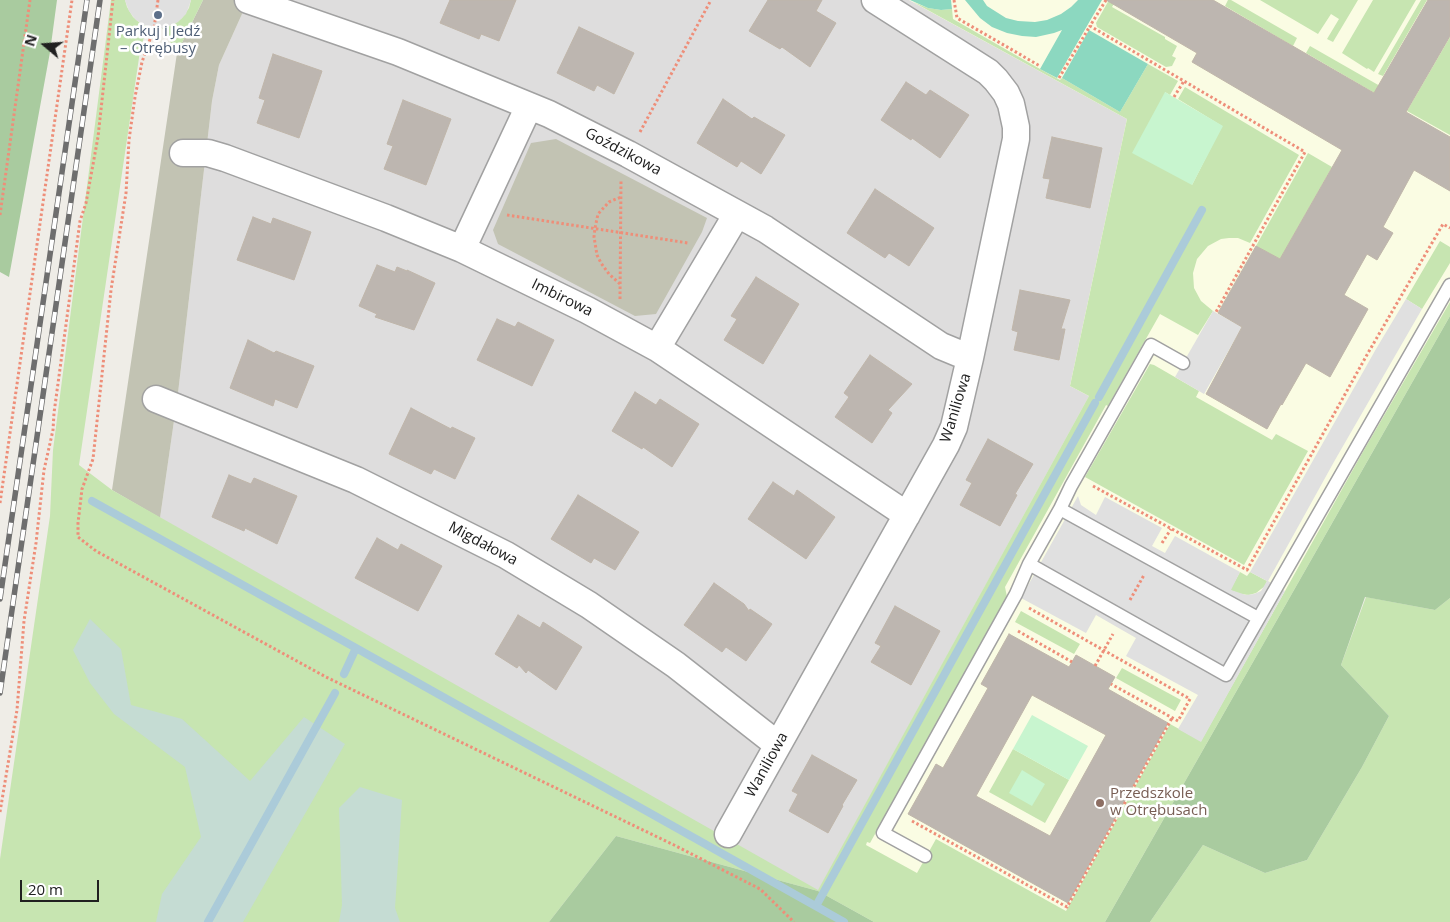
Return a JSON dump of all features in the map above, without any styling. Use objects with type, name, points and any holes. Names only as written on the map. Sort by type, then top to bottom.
[{"type":"street","name":"Goździkowa","points":[[248,0],[398,52],[548,114],[628,154],[765,229],[941,346],[970,358]]},
{"type":"street","name":"Waniliowa","points":[[728,834],[954,428],[1016,139],[1014,114],[1006,93],[988,72],[875,0]]},
{"type":"street","points":[[462,249],[529,106]]},
{"type":"street","name":"Imbirowa","points":[[183,153],[208,153],[225,158],[386,218],[462,249],[588,310],[657,348],[907,515]]},
{"type":"street","points":[[657,348],[737,214]]},
{"type":"street","name":"Migdałowa","points":[[156,399],[356,480],[506,555],[589,605],[676,665],[778,746]]},
{"type":"lane","points":[[1030,564],[1226,675],[1450,285]]},
{"type":"lane","points":[[925,856],[883,833],[1011,603],[1077,476],[1151,345],[1183,363]]},
{"type":"lane","points":[[1060,509],[1258,618]]},
{"type":"path","points":[[0,215],[30,0]]},
{"type":"path","points":[[0,503],[72,0]]},
{"type":"path","points":[[0,812],[17,710],[24,621],[36,543],[44,470],[53,430],[57,385],[79,229],[86,203],[98,136],[113,0]]},
{"type":"path","points":[[639,133],[711,0]]},
{"type":"path","points":[[954,0],[957,18],[1040,66]]},
{"type":"path","points":[[1059,78],[1106,0]]},
{"type":"path","points":[[1090,26],[1305,152],[1216,312]]},
{"type":"path","points":[[1174,97],[1184,81]]},
{"type":"path","points":[[620,303],[621,174]]},
{"type":"path","points":[[620,197],[602,208],[594,228],[597,255],[609,274],[620,284]]},
{"type":"path","points":[[503,214],[694,244]]},
{"type":"path","points":[[1077,476],[1247,570],[1368,353],[1443,224],[1450,228]]},
{"type":"path","points":[[1158,550],[1171,529]]},
{"type":"path","points":[[1127,605],[1146,570]]},
{"type":"path","points":[[1022,604],[1190,699],[1178,721],[1111,684]]},
{"type":"path","points":[[1095,666],[1117,627]]},
{"type":"path","points":[[1017,631],[1072,662]]},
{"type":"path","points":[[326,677],[674,845],[760,889],[794,922]]},
{"type":"path","points":[[907,818],[1067,907],[1172,718]]},
{"type":"shaded area","name":"Parkuj i Jedź – Otrębusy","points":[[125,0],[191,0],[186,14],[178,22],[158,29],[144,25],[136,20],[129,11]]},
{"type":"shaded area","points":[[203,0],[250,0],[219,65],[212,101],[178,393],[160,518],[112,490],[177,53]]},
{"type":"shaded area","points":[[250,0],[909,0],[1127,119],[1070,386],[1089,396],[818,891],[160,518],[178,393],[212,101],[219,65]]},
{"type":"shaded area","points":[[909,0],[1450,0],[1450,316],[1105,922],[874,922],[831,898],[1106,405],[1070,386],[1127,119]]},
{"type":"shaded area","points":[[556,139],[707,218],[702,232],[656,314],[635,316],[498,244],[493,230],[531,143]]},
{"type":"shaded area","points":[[1406,299],[1422,309],[1268,581],[1285,591],[1201,742],[1178,729],[1198,695],[1126,656],[1136,638],[1096,615],[1086,633],[1021,598],[1078,496],[1081,505],[1096,515],[1105,497],[1162,528],[1152,546],[1165,553],[1175,536],[1240,572],[1231,590],[1246,595],[1261,591],[1267,581],[1250,572]]},
{"type":"shaded area","points":[[1213,311],[1242,327],[1204,394],[1175,377]]},
{"type":"shaded area","points":[[90,619],[121,649],[131,705],[182,719],[250,781],[304,717],[345,744],[243,922],[156,922],[162,894],[201,837],[185,767],[114,714],[90,683],[73,650]]},
{"type":"shaded area","points":[[360,787],[402,800],[395,908],[400,922],[339,922],[342,905],[339,808]]},
{"type":"green space","points":[[0,0],[57,0],[50,52],[9,277],[0,272]]},
{"type":"green space","points":[[111,0],[125,0],[133,17],[147,26],[140,51],[79,465],[112,490],[818,890],[1089,396],[1070,386],[1127,119],[913,2],[928,8],[952,9],[953,19],[1120,112],[1148,64],[1178,81],[1170,95],[1165,92],[1192,185],[1222,126],[1178,99],[1185,87],[1299,155],[1250,243],[1238,238],[1221,239],[1208,246],[1197,259],[1193,273],[1194,288],[1201,301],[1213,311],[1198,335],[1160,314],[1108,406],[1106,405],[1005,587],[1007,597],[870,843],[867,842],[866,845],[917,873],[936,839],[1066,911],[1170,724],[1201,741],[1364,450],[1450,302],[1450,316],[1105,922],[874,922],[818,891],[616,836],[549,922],[0,922],[0,859],[50,516],[53,450]]},
{"type":"green space","points":[[191,0],[203,0],[177,53],[162,28],[173,25],[182,18],[189,8]]},
{"type":"green space","points":[[910,0],[951,0],[952,9],[928,8]]},
{"type":"green space","points":[[965,0],[983,0],[987,6],[1006,18],[1035,22],[1047,20],[1061,14],[1078,0],[1102,0],[1057,78],[1040,69],[1062,30],[1036,37],[1007,33],[992,27],[980,18]]},
{"type":"green space","points":[[1109,0],[1116,0],[1112,7],[1165,37],[1165,39],[1177,46],[1172,56],[1176,58],[1172,66],[1166,67],[1097,27],[1096,23]]},
{"type":"green space","points":[[1228,0],[1297,38],[1293,46],[1225,6]]},
{"type":"green space","points":[[1260,0],[1358,0],[1333,42],[1327,39],[1339,19],[1331,14],[1318,34]]},
{"type":"green space","points":[[1373,0],[1416,0],[1374,72],[1342,53]]},
{"type":"green space","points":[[1421,0],[1427,0],[1383,76],[1378,74]]},
{"type":"green space","points":[[1089,30],[1148,64],[1120,112],[1062,78]]},
{"type":"green space","points":[[1450,37],[1450,135],[1407,111]]},
{"type":"green space","points":[[1310,46],[1394,94],[1390,102],[1306,53]]},
{"type":"green space","points":[[1165,92],[1223,126],[1192,185],[1132,153]]},
{"type":"green space","points":[[1308,153],[1332,167],[1280,259],[1256,246]]},
{"type":"green space","points":[[1440,241],[1450,247],[1450,263],[1422,309],[1406,299]]},
{"type":"green space","points":[[1450,316],[1450,598],[1435,610],[1365,597],[1341,665],[1389,716],[1362,767],[1307,860],[1265,873],[1203,845],[1150,922],[1105,922]]},
{"type":"green space","points":[[1150,364],[1199,391],[1196,397],[1272,440],[1276,434],[1308,451],[1244,565],[1085,477]]},
{"type":"green space","points":[[1240,572],[1247,576],[1250,572],[1267,581],[1265,586],[1256,593],[1249,595],[1230,590]]},
{"type":"green space","points":[[1366,597],[1435,610],[1450,598],[1450,922],[1150,922],[1203,845],[1265,873],[1307,860],[1362,767],[1389,716],[1341,665]]},
{"type":"green space","points":[[1021,611],[1080,644],[1074,654],[1015,622]]},
{"type":"green space","points":[[1122,668],[1181,700],[1175,711],[1116,678]]},
{"type":"green space","points":[[1032,715],[1088,746],[1069,780],[1013,749]]},
{"type":"green space","points":[[1013,749],[1069,780],[1045,823],[989,792]]},
{"type":"green space","points":[[1022,770],[1045,784],[1032,806],[1009,793]]},
{"type":"green space","points":[[616,836],[818,891],[874,922],[549,922]]},
{"type":"building","points":[[450,0],[516,0],[499,41],[481,34],[479,39],[440,23]]},
{"type":"building","points":[[768,0],[822,0],[816,11],[836,23],[810,67],[782,47],[780,49],[749,31]]},
{"type":"building","points":[[1106,0],[1213,0],[1374,93],[1428,0],[1450,0],[1450,36],[1406,112],[1450,137],[1450,191],[1414,170],[1383,227],[1393,233],[1377,260],[1367,254],[1344,295],[1368,309],[1330,377],[1306,363],[1267,429],[1206,394],[1242,327],[1218,313],[1256,246],[1280,259],[1342,150],[1192,62],[1197,53]]},
{"type":"building","points":[[579,27],[634,53],[614,94],[597,85],[594,91],[557,73]]},
{"type":"building","points":[[273,54],[322,71],[299,138],[257,123],[265,100],[259,98]]},
{"type":"building","points":[[906,82],[926,95],[930,90],[969,115],[940,158],[912,138],[911,140],[881,120]]},
{"type":"building","points":[[723,99],[752,119],[754,117],[785,135],[761,174],[741,161],[737,167],[697,143]]},
{"type":"building","points":[[403,100],[451,119],[426,185],[384,169],[393,146],[387,144]]},
{"type":"building","points":[[1052,137],[1102,148],[1090,208],[1046,198],[1050,179],[1043,178]]},
{"type":"building","points":[[875,189],[934,228],[909,266],[889,253],[885,258],[847,233]]},
{"type":"building","points":[[253,217],[271,224],[273,218],[311,232],[294,280],[237,260]]},
{"type":"building","points":[[377,265],[395,272],[397,267],[407,270],[435,283],[414,330],[375,317],[377,314],[359,306]]},
{"type":"building","points":[[756,277],[799,304],[763,364],[724,340],[737,319],[731,316]]},
{"type":"building","points":[[1020,290],[1070,300],[1061,329],[1065,329],[1059,360],[1014,350],[1018,332],[1012,330]]},
{"type":"building","points":[[497,319],[515,327],[518,322],[554,340],[532,386],[477,360]]},
{"type":"building","points":[[248,340],[274,353],[276,351],[314,366],[297,408],[275,399],[273,406],[230,388]]},
{"type":"building","points":[[870,355],[912,384],[888,410],[892,413],[872,443],[835,417],[849,397],[844,393]]},
{"type":"building","points":[[635,392],[656,405],[660,399],[699,424],[672,467],[643,447],[642,449],[612,431]]},
{"type":"building","points":[[411,408],[451,429],[452,427],[475,438],[455,479],[434,469],[431,474],[389,454]]},
{"type":"building","points":[[988,439],[1033,464],[1015,494],[1017,495],[1000,526],[960,505],[972,483],[966,480]]},
{"type":"building","points":[[229,475],[251,484],[254,478],[297,496],[277,544],[245,528],[244,531],[212,517]]},
{"type":"building","points":[[773,482],[794,496],[797,490],[835,517],[806,559],[748,519]]},
{"type":"building","points":[[578,495],[639,532],[615,570],[594,558],[591,563],[551,539]]},
{"type":"building","points":[[377,538],[398,550],[401,544],[442,566],[418,611],[355,578]]},
{"type":"building","points":[[714,583],[744,604],[749,611],[750,609],[772,624],[746,661],[726,647],[722,652],[684,625]]},
{"type":"building","points":[[895,606],[940,631],[911,685],[871,662],[881,646],[875,643]]},
{"type":"building","points":[[518,615],[540,628],[543,622],[582,647],[556,690],[528,670],[526,673],[519,665],[517,668],[495,654]]},
{"type":"building","points":[[1009,634],[1069,667],[1076,655],[1115,677],[1108,689],[1168,723],[1068,903],[908,814],[936,764],[943,768],[988,688],[981,684]],"holes":[[[1032,695],[1106,735],[1050,836],[976,796]]]},
{"type":"building","points":[[812,755],[857,780],[828,833],[789,811],[798,794],[792,791]]},
{"type":"waterway","points":[[1099,397],[1202,210]]},
{"type":"waterway","points":[[816,906],[1095,403]]},
{"type":"waterway","points":[[92,501],[844,922]]},
{"type":"waterway","points":[[344,674],[356,648]]},
{"type":"waterway","points":[[208,922],[335,693]]},
{"type":"railway","points":[[0,599],[87,0]]},
{"type":"railway","points":[[0,693],[100,0]]},
{"type":"place","name":"Parkuj i Jedź – Otrębusy","points":[[158,15]]},
{"type":"place","name":"Przedszkole w Otrębusach","points":[[1100,803]]}]
